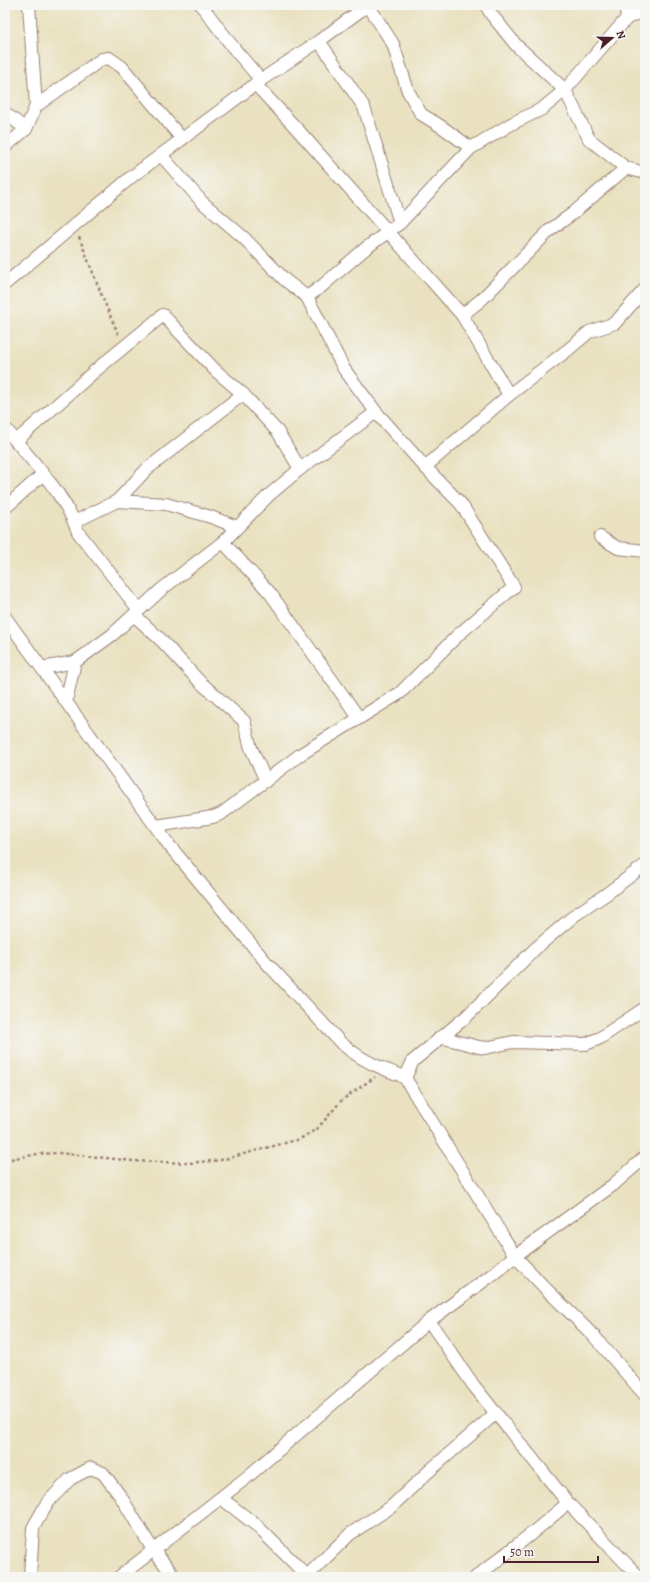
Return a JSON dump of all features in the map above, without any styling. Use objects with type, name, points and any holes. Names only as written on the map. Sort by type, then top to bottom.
[{"type":"street","points":[[5,147],[26,129],[36,106],[29,5]]},
{"type":"street","points":[[201,5],[258,82],[297,129],[462,315],[509,395]]},
{"type":"street","points":[[5,284],[130,178],[258,82],[319,41],[368,5],[393,44],[408,92],[421,114],[471,148]]},
{"type":"street","points":[[486,5],[491,14],[516,45],[565,90],[589,139],[626,168],[645,173]]},
{"type":"street","points":[[625,5],[628,18]]},
{"type":"street","points":[[307,297],[366,248],[400,223],[471,148],[542,108],[565,90],[628,18],[645,11]]},
{"type":"street","points":[[319,41],[364,107],[400,223]]},
{"type":"street","points":[[36,106],[102,59],[109,58],[122,67],[182,139]]},
{"type":"street","points":[[5,113],[26,129]]},
{"type":"street","points":[[156,826],[206,818],[221,814],[300,754],[400,692],[458,635],[514,587],[461,504],[425,467],[376,412],[344,369],[307,297],[285,280],[243,236],[202,202],[161,155]]},
{"type":"street","points":[[462,315],[481,300],[550,230],[572,214],[626,168]]},
{"type":"street","points":[[425,467],[509,395],[570,349],[589,332],[615,323],[645,289]]},
{"type":"street","points":[[16,441],[96,370],[163,315],[216,371],[243,394],[278,432],[300,469]]},
{"type":"street","points":[[74,522],[117,501],[147,469],[243,394]]},
{"type":"street","points":[[42,668],[75,662],[112,635],[162,589],[223,542],[268,496],[300,469],[376,412]]},
{"type":"street","points":[[5,428],[58,493],[78,532],[136,613],[200,682],[244,721],[251,748],[266,781]]},
{"type":"street","points":[[5,508],[43,474]]},
{"type":"street","points":[[117,501],[166,504],[211,517],[237,527]]},
{"type":"street","points":[[600,537],[618,548],[645,551]]},
{"type":"street","points":[[223,542],[270,593],[359,718]]},
{"type":"street","points":[[5,617],[169,845],[265,961],[341,1043],[352,1053],[365,1061],[405,1078],[515,1256],[593,1336],[645,1395]]},
{"type":"street","points":[[66,701],[75,662]]},
{"type":"street","points":[[405,1078],[413,1061],[467,1016],[554,932],[575,915],[645,865]]},
{"type":"street","points":[[440,1038],[485,1048],[513,1042],[586,1044],[600,1038],[645,1008]]},
{"type":"street","points":[[119,1577],[221,1498],[429,1322],[515,1256],[612,1185],[645,1157]]},
{"type":"street","points":[[429,1322],[474,1386],[568,1503],[638,1574]]},
{"type":"street","points":[[221,1498],[256,1525],[307,1576],[350,1534],[390,1507],[427,1472],[496,1413]]},
{"type":"street","points":[[30,1577],[33,1528],[47,1503],[70,1479],[92,1468],[103,1474],[116,1491],[153,1550],[175,1577]]},
{"type":"street","points":[[476,1577],[568,1503]]},
{"type":"path","points":[[74,225],[124,347]]},
{"type":"path","points":[[5,1160],[38,1154],[60,1153],[189,1163],[221,1160],[300,1139],[310,1134],[317,1129],[342,1100],[384,1070]]}]
